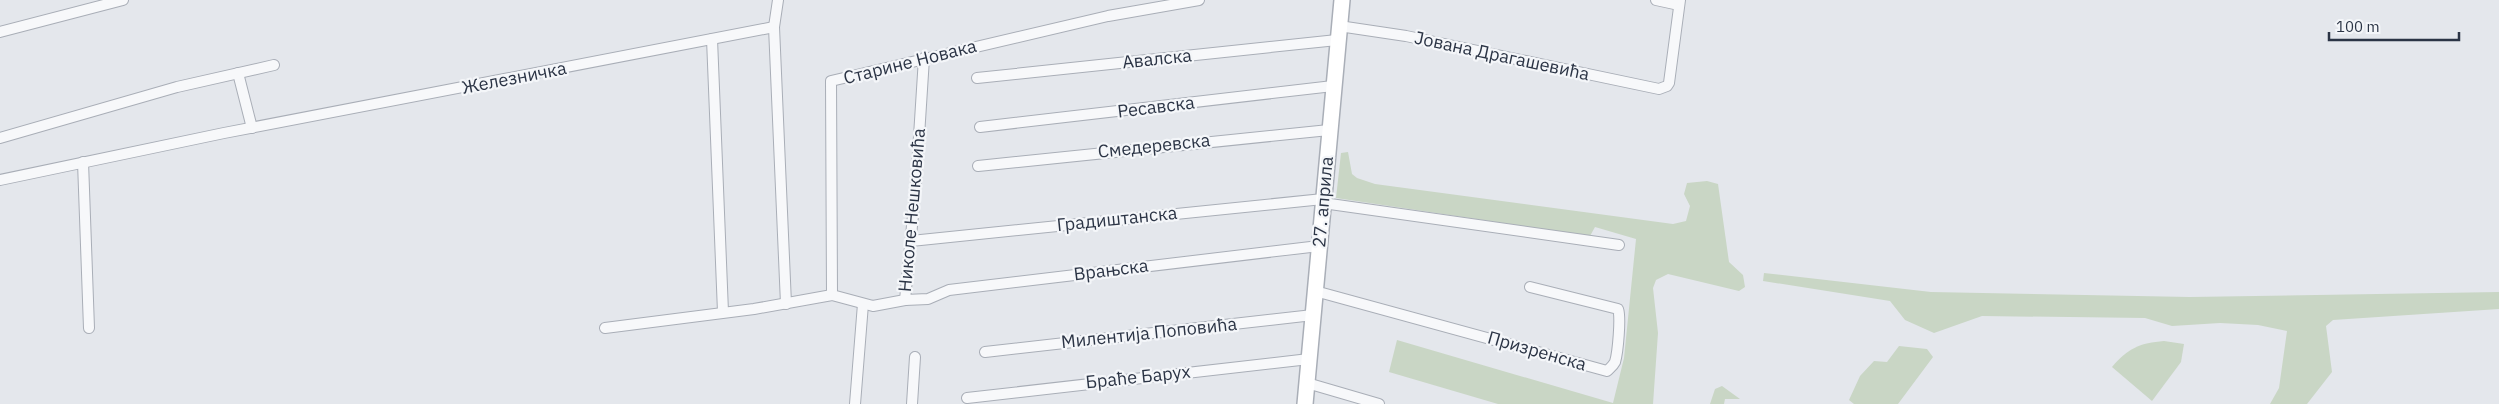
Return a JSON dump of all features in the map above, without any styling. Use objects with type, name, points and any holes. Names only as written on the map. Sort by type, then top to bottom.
[{"type":"main road","name":"27. априла","points":[[1305,404],[1342,0]]},
{"type":"street","points":[[0,32],[99,3],[124,0]]},
{"type":"street","points":[[778,0],[774,27],[786,304]]},
{"type":"street","name":"Старине Новака","points":[[832,295],[831,81],[1108,16],[1199,0]]},
{"type":"street","points":[[1656,0],[1680,2]]},
{"type":"street","name":"Јована Драгашевића","points":[[1338,33],[1406,36],[1653,89],[1664,88],[1669,83],[1680,2]]},
{"type":"street","name":"Железничка","points":[[0,180],[252,128],[774,27]]},
{"type":"street","name":"Авалска","points":[[977,78],[1338,33]]},
{"type":"street","points":[[712,39],[723,312]]},
{"type":"street","name":"Николе Нешковића","points":[[605,328],[786,304],[832,295],[863,304],[886,305],[905,300],[908,294],[924,58]]},
{"type":"street","points":[[0,138],[167,90],[274,65]]},
{"type":"street","points":[[238,73],[252,128]]},
{"type":"street","name":"Ресавска","points":[[980,128],[1333,86]]},
{"type":"street","name":"Смедеревска","points":[[978,166],[1329,130]]},
{"type":"street","points":[[83,162],[89,328]]},
{"type":"street","name":"Градиштанска","points":[[911,241],[1323,201],[1619,245]]},
{"type":"street","name":"Врањска","points":[[905,300],[928,299],[949,290],[1319,246]]},
{"type":"street","name":"Призренска","points":[[1315,291],[1607,371],[1610,369],[1615,361],[1618,309],[1530,287]]},
{"type":"street","points":[[855,404],[863,304]]},
{"type":"street","name":"Милентија Поповића","points":[[985,352],[1313,314]]},
{"type":"street","points":[[912,404],[915,357]]},
{"type":"street","name":"Браће Барух","points":[[967,398],[1097,381],[1309,359]]},
{"type":"street","points":[[1306,383],[1379,404]]},
{"type":"green space","points":[[1348,152],[1352,174],[1357,178],[1375,184],[1673,224],[1686,221],[1690,206],[1684,194],[1687,183],[1707,181],[1718,184],[1729,262],[1743,275],[1745,287],[1739,291],[1668,274],[1656,280],[1653,288],[1658,333],[1653,404],[1498,404],[1389,372],[1397,340],[1613,403],[1624,358],[1636,239],[1595,227],[1590,236],[1336,198],[1341,153]]},
{"type":"green space","points":[[1764,273],[1931,292],[2190,297],[2499,292],[2499,309],[2333,320],[2326,326],[2332,372],[2307,404],[2270,404],[2279,388],[2287,331],[2258,325],[2220,323],[2172,326],[2145,318],[1982,316],[1934,333],[1905,320],[1890,301],[1763,281]]},
{"type":"green space","points":[[2164,341],[2184,344],[2181,362],[2152,401],[2112,367],[2129,351],[2141,345]]},
{"type":"green space","points":[[1899,346],[1927,349],[1933,357],[1898,404],[1854,404],[1849,400],[1860,376],[1874,361],[1887,362]]},
{"type":"green space","points":[[1722,386],[1740,399],[1725,399],[1724,404],[1710,404],[1715,389]]}]
